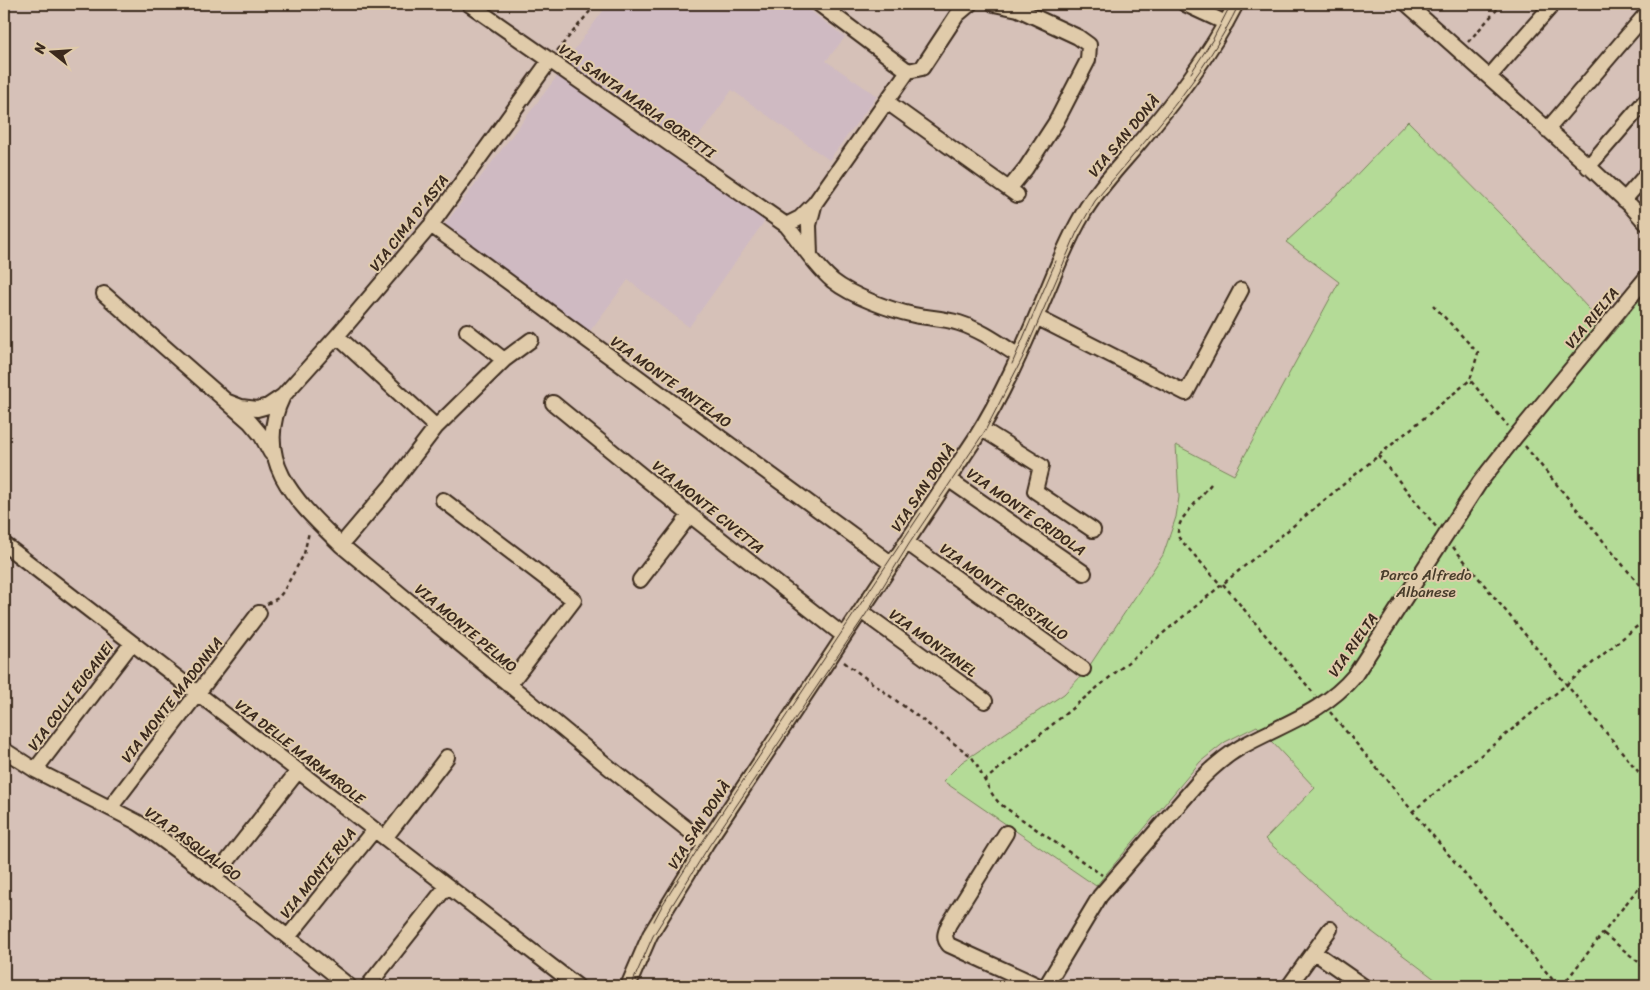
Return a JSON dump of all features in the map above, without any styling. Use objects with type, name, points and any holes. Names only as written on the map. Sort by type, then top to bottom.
[{"type":"street","name":"VIA SANTA MARIA GORETTI","points":[[468,4],[786,226],[810,258],[834,281],[860,296],[911,314],[958,322],[983,334],[1019,356]]},
{"type":"street","points":[[819,4],[908,71]]},
{"type":"street","points":[[786,226],[800,218],[815,203],[908,71],[922,68],[957,16],[970,4]]},
{"type":"street","points":[[887,102],[1013,192],[1056,122],[1088,60],[1089,45],[1078,37],[1018,8],[994,4]]},
{"type":"street","points":[[1185,4],[1226,23]]},
{"type":"street","name":"VIA SAN DONÀ","points":[[628,986],[650,935],[706,844],[982,429],[1019,356],[1067,244],[1084,213],[1103,186],[1181,92],[1207,56],[1236,4]]},
{"type":"street","points":[[1407,4],[1588,167],[1646,223]]},
{"type":"street","points":[[1489,77],[1553,4]]},
{"type":"street","points":[[1546,130],[1646,14]]},
{"type":"street","name":"VIA CIMA D'ASTA","points":[[283,396],[337,336],[431,225],[550,60]]},
{"type":"street","points":[[1588,167],[1646,100]]},
{"type":"street","points":[[1624,200],[1646,175]]},
{"type":"street","points":[[810,258],[809,225],[815,203]]},
{"type":"street","name":"VIA MONTE ANTELAO","points":[[431,225],[892,564]]},
{"type":"street","name":"VIA RIELTA","points":[[1046,986],[1100,896],[1192,788],[1212,768],[1239,748],[1305,716],[1319,700],[1335,696],[1355,676],[1480,482],[1646,278]]},
{"type":"street","points":[[1036,318],[1186,393],[1241,290]]},
{"type":"street","points":[[104,294],[228,402],[255,428],[275,460]]},
{"type":"street","points":[[467,331],[504,360]]},
{"type":"street","points":[[337,336],[436,427]]},
{"type":"street","points":[[341,545],[391,486],[436,427],[504,360],[531,340]]},
{"type":"street","points":[[228,402],[241,407],[257,409],[268,406],[283,396]]},
{"type":"street","name":"VIA MONTE PELMO","points":[[283,396],[272,430],[275,460],[283,478],[294,495],[317,521],[341,545],[610,769],[706,844]]},
{"type":"street","name":"VIA MONTE CIVETTA","points":[[553,403],[690,515],[844,636]]},
{"type":"street","points":[[982,429],[1041,466],[1035,491],[1093,530]]},
{"type":"street","name":"VIA MONTE CRIDOLA","points":[[948,479],[1084,572]]},
{"type":"street","points":[[443,500],[574,600],[509,685]]},
{"type":"street","points":[[640,580],[690,515]]},
{"type":"street","name":"VIA MONTE CRISTALLO","points":[[906,542],[1083,669]]},
{"type":"street","name":"VIA DELLE MARMAROLE","points":[[4,544],[577,986]]},
{"type":"street","name":"VIA MONTANEL","points":[[861,611],[985,701]]},
{"type":"street","name":"VIA MONTE MADONNA","points":[[110,808],[260,612]]},
{"type":"street","name":"VIA COLLI EUGANEI","points":[[36,770],[132,643]]},
{"type":"street","name":"VIA PASQUALIGO","points":[[5,753],[137,822],[214,878],[349,986]]},
{"type":"street","name":"VIA MONTE RUA","points":[[288,937],[447,757]]},
{"type":"street","points":[[214,878],[298,770]]},
{"type":"street","points":[[1006,833],[949,924],[945,933],[946,941],[949,946],[1039,986]]},
{"type":"street","points":[[368,986],[447,886]]},
{"type":"street","points":[[1289,986],[1330,928]]},
{"type":"street","points":[[1314,952],[1363,986]]},
{"type":"path","points":[[550,60],[596,4]]},
{"type":"path","points":[[1460,52],[1502,4]]},
{"type":"path","points":[[984,782],[1470,380],[1478,353],[1434,305]]},
{"type":"path","points":[[1470,380],[1646,593]]},
{"type":"path","points":[[1378,456],[1646,781]]},
{"type":"path","points":[[1211,484],[1178,526],[1182,542],[1222,584],[1558,986]]},
{"type":"path","points":[[260,612],[268,603],[278,598],[283,592],[304,554],[309,532],[317,521]]},
{"type":"path","points":[[1412,812],[1646,619]]},
{"type":"path","points":[[841,660],[964,750],[976,763],[984,782],[1000,804],[1112,881]]},
{"type":"path","points":[[1562,986],[1646,878]]},
{"type":"path","points":[[1604,934],[1646,968]]},
{"type":"shaded area","points":[[608,4],[801,4],[845,37],[826,61],[877,96],[829,160],[732,90],[688,151],[564,64]]},
{"type":"shaded area","points":[[558,75],[766,219],[689,327],[628,280],[587,335],[442,228]]},
{"type":"green space","name":"Parco Alfredo Albanese","points":[[1408,121],[1514,228],[1612,334],[1646,292],[1646,986],[1444,986],[1347,913],[1265,839],[1315,788],[1257,726],[1225,742],[1200,762],[1096,886],[943,781],[962,762],[1064,694],[1086,671],[1163,555],[1176,517],[1179,497],[1176,445],[1234,475],[1339,282],[1286,242],[1342,190]]},
{"type":"tram line","points":[[1191,73],[1213,39],[1231,4]]},
{"type":"tram line","points":[[631,986],[653,936],[709,846],[866,614],[909,544],[985,431],[1022,359],[1077,232],[1095,201],[1192,82],[1225,31],[1239,4]]},
{"type":"tram line","points":[[1012,364],[1056,261]]},
{"type":"tram line","points":[[654,921],[703,841],[921,513]]}]
